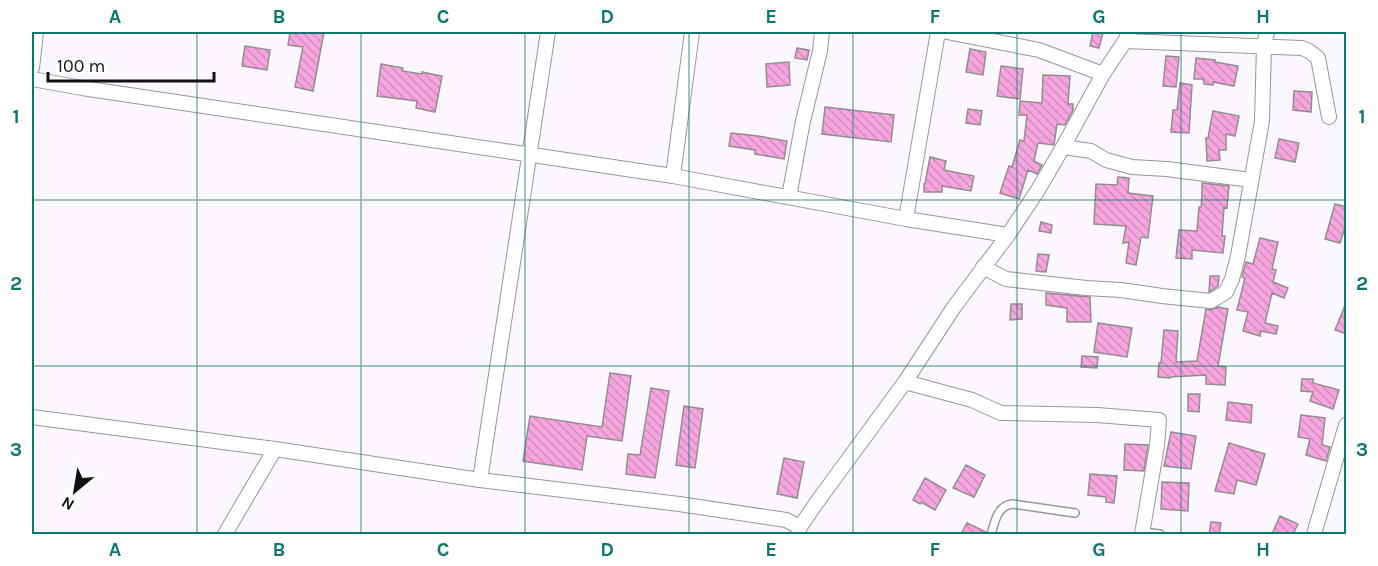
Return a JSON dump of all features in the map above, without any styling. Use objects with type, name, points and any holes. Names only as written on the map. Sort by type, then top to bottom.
[{"type":"street","points":[[32,68],[36,32]]},
{"type":"street","points":[[480,480],[548,32]]},
{"type":"street","points":[[673,176],[692,32]]},
{"type":"street","points":[[789,197],[822,32]]},
{"type":"street","points":[[906,219],[938,32]]},
{"type":"street","points":[[947,32],[1039,50],[1103,74]]},
{"type":"street","points":[[983,267],[1006,279],[1162,296],[1211,301],[1226,292],[1238,256],[1262,121],[1264,46],[1267,32]]},
{"type":"street","points":[[32,417],[786,520],[799,531],[1038,190],[1127,36],[1302,48],[1318,58],[1329,117]]},
{"type":"street","points":[[32,79],[673,176],[906,219],[1008,235]]},
{"type":"street","points":[[1063,147],[1091,152],[1106,160],[1132,167],[1167,169],[1251,180]]},
{"type":"street","points":[[905,382],[972,400],[1001,413],[1097,415],[1159,420],[1143,533]]},
{"type":"street","points":[[1314,534],[1347,425]]},
{"type":"street","points":[[225,534],[275,449]]},
{"type":"lane","points":[[991,534],[1001,508],[1005,505],[1075,513]]},
{"type":"lane","points":[[1143,533],[1160,534]]},
{"type":"building","points":[[290,32],[324,32],[313,91],[295,87],[303,47],[288,45]]},
{"type":"building","points":[[1093,32],[1103,32],[1099,48],[1090,46]]},
{"type":"building","points":[[245,46],[270,50],[267,70],[242,66]]},
{"type":"building","points":[[797,48],[809,50],[807,60],[795,58]]},
{"type":"building","points":[[970,49],[986,52],[983,75],[966,72]]},
{"type":"building","points":[[1166,56],[1179,57],[1176,87],[1163,86]]},
{"type":"building","points":[[1196,58],[1238,66],[1234,86],[1213,82],[1213,85],[1204,84],[1203,79],[1194,79]]},
{"type":"building","points":[[789,62],[790,85],[767,87],[766,64]]},
{"type":"building","points":[[381,64],[403,68],[402,71],[442,76],[435,112],[416,108],[417,101],[377,96]]},
{"type":"building","points":[[1001,66],[1023,69],[1020,99],[997,96]]},
{"type":"building","points":[[1043,75],[1070,76],[1068,104],[1073,104],[1073,110],[1065,125],[1057,124],[1054,145],[1038,143],[1034,161],[1042,165],[1037,174],[1028,170],[1019,199],[1000,193],[1009,166],[1012,167],[1020,140],[1024,141],[1027,115],[1019,115],[1020,101],[1042,103]]},
{"type":"building","points":[[1180,83],[1192,85],[1189,133],[1171,132],[1173,110],[1177,110]]},
{"type":"building","points":[[1294,91],[1312,92],[1311,112],[1293,110]]},
{"type":"building","points":[[825,107],[894,115],[891,142],[822,134]]},
{"type":"building","points":[[968,109],[982,111],[980,125],[966,123]]},
{"type":"building","points":[[1213,111],[1239,116],[1235,136],[1226,134],[1226,150],[1219,150],[1220,160],[1207,161],[1206,138],[1208,138]]},
{"type":"building","points":[[731,133],[787,141],[784,159],[755,154],[755,150],[729,146]]},
{"type":"building","points":[[1279,139],[1299,143],[1295,162],[1275,158]]},
{"type":"building","points":[[930,157],[946,161],[944,170],[974,176],[971,191],[942,186],[942,192],[924,192]]},
{"type":"building","points":[[1118,177],[1129,178],[1128,193],[1153,196],[1148,238],[1141,237],[1136,265],[1126,263],[1129,242],[1123,243],[1126,226],[1094,224],[1096,184],[1117,185]]},
{"type":"building","points":[[1202,183],[1229,186],[1227,208],[1224,207],[1223,253],[1192,250],[1192,259],[1176,258],[1179,230],[1197,231]]},
{"type":"building","points":[[1335,204],[1347,207],[1347,221],[1340,243],[1325,239]]},
{"type":"building","points":[[1041,222],[1052,225],[1051,233],[1039,231]]},
{"type":"building","points":[[1260,238],[1278,242],[1272,269],[1276,270],[1273,282],[1288,288],[1284,298],[1272,293],[1265,323],[1278,326],[1276,334],[1261,331],[1260,336],[1243,331],[1248,312],[1237,310],[1245,278],[1242,277],[1246,262],[1253,264]]},
{"type":"building","points":[[1038,254],[1049,255],[1046,272],[1036,271]]},
{"type":"building","points":[[1210,276],[1219,276],[1218,286],[1209,292]]},
{"type":"building","points":[[1046,293],[1090,297],[1091,322],[1067,322],[1067,308],[1046,305]]},
{"type":"building","points":[[1347,303],[1347,334],[1335,330]]},
{"type":"building","points":[[1011,304],[1022,304],[1022,319],[1010,320]]},
{"type":"building","points":[[1218,307],[1228,309],[1218,366],[1226,367],[1225,385],[1206,384],[1206,375],[1158,377],[1164,330],[1178,331],[1176,362],[1197,361],[1206,309],[1211,310]]},
{"type":"building","points":[[1098,323],[1132,328],[1127,357],[1094,352]]},
{"type":"building","points":[[1082,356],[1098,357],[1097,368],[1081,367]]},
{"type":"building","points":[[610,373],[631,376],[622,441],[587,436],[582,470],[523,461],[530,416],[602,427]]},
{"type":"building","points":[[1302,379],[1313,379],[1313,383],[1339,390],[1333,409],[1310,401],[1313,392],[1301,391]]},
{"type":"building","points":[[651,388],[669,391],[655,478],[626,474],[628,454],[640,455]]},
{"type":"building","points":[[1188,394],[1200,394],[1199,412],[1188,411]]},
{"type":"building","points":[[1228,402],[1252,405],[1251,423],[1226,420]]},
{"type":"building","points":[[684,406],[703,409],[695,468],[676,465]]},
{"type":"building","points":[[1301,415],[1325,418],[1322,445],[1330,447],[1326,461],[1306,455],[1310,439],[1298,437]]},
{"type":"building","points":[[1171,432],[1196,436],[1191,469],[1164,466]]},
{"type":"building","points":[[1229,443],[1265,454],[1256,485],[1237,480],[1234,494],[1215,491]]},
{"type":"building","points":[[1125,444],[1148,445],[1144,471],[1124,470]]},
{"type":"building","points":[[784,458],[804,462],[797,498],[777,494]]},
{"type":"building","points":[[966,465],[985,475],[974,497],[953,488]]},
{"type":"building","points":[[1090,474],[1117,476],[1114,503],[1106,502],[1106,497],[1088,495]]},
{"type":"building","points":[[925,478],[946,490],[935,510],[913,500]]},
{"type":"building","points":[[1162,482],[1189,483],[1188,511],[1161,509]]},
{"type":"building","points":[[1280,516],[1298,524],[1293,534],[1272,534]]},
{"type":"building","points":[[1211,522],[1221,523],[1219,534],[1209,534]]},
{"type":"building","points":[[967,523],[986,532],[985,534],[961,534]]}]
